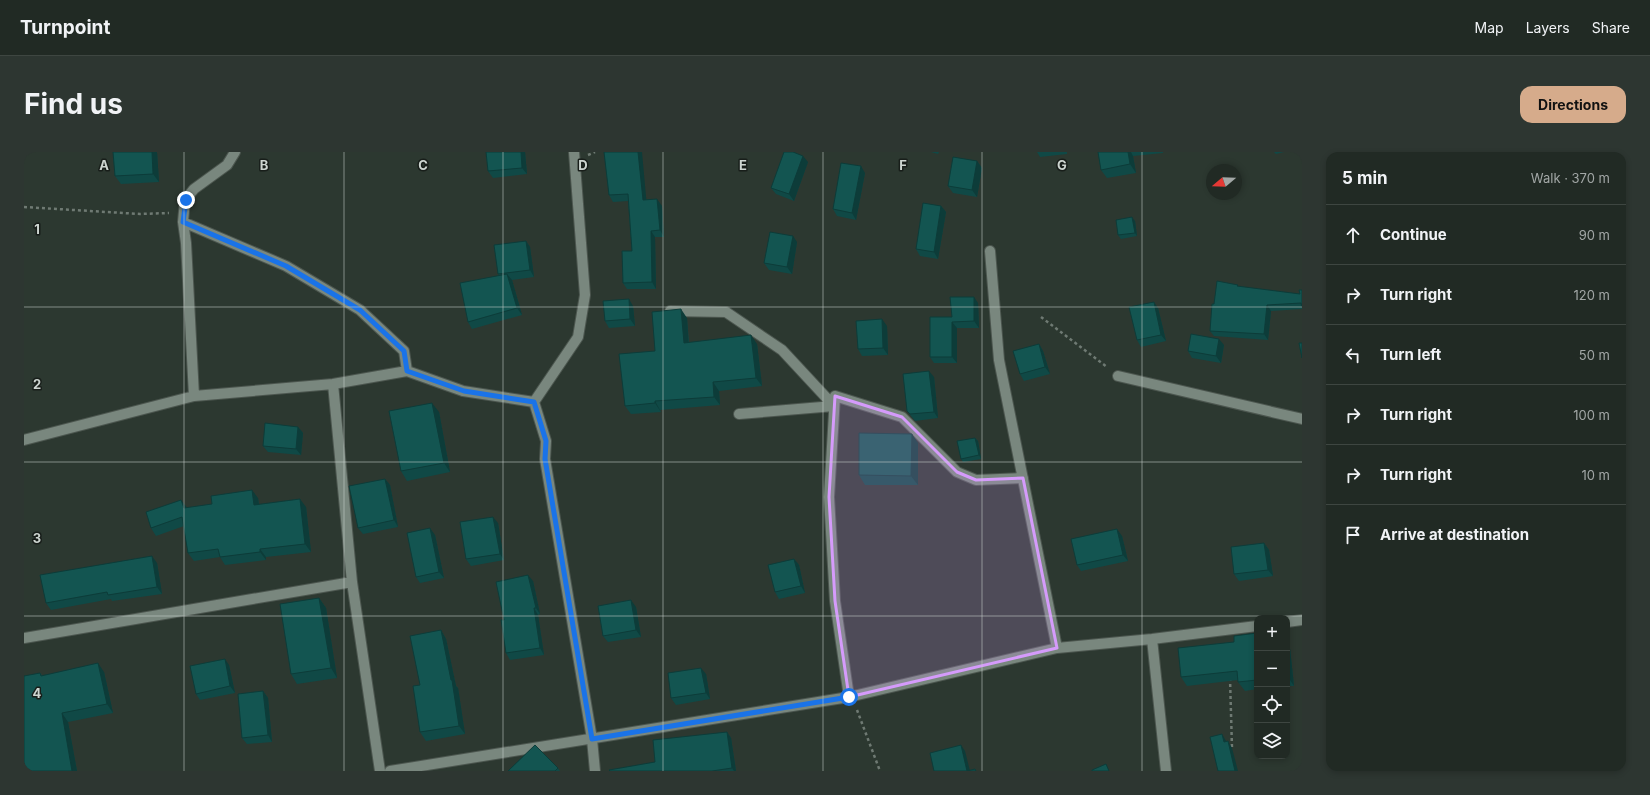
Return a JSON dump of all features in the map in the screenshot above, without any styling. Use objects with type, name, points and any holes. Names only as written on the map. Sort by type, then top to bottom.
[{"type":"street","points":[[194,396],[186,243],[183,217],[186,200],[194,189],[227,164],[235,152]]},
{"type":"street","points":[[534,402],[578,337],[585,295],[574,152]]},
{"type":"street","points":[[183,217],[286,266],[360,310],[404,351],[407,371]]},
{"type":"street","points":[[990,251],[999,360],[1057,648]]},
{"type":"street","points":[[660,311],[726,312],[782,350],[834,406]]},
{"type":"street","points":[[24,440],[194,396],[333,384],[407,371],[464,391],[534,402]]},
{"type":"street","points":[[1118,376],[1302,419]]},
{"type":"street","points":[[333,384],[352,582],[380,771]]},
{"type":"street","points":[[850,697],[835,601],[829,497],[835,396],[902,417],[957,472],[976,480],[1023,478]]},
{"type":"street","points":[[534,402],[546,441],[545,459],[592,739],[595,771]]},
{"type":"street","points":[[739,414],[834,406]]},
{"type":"street","points":[[24,638],[352,582]]},
{"type":"street","points":[[1290,622],[1302,620]]},
{"type":"street","points":[[390,771],[850,697],[1057,648],[1152,639],[1254,626]]},
{"type":"street","points":[[1152,639],[1166,771]]},
{"type":"path","points":[[24,207],[183,217]]},
{"type":"path","points":[[1041,317],[1118,376]]},
{"type":"path","points":[[1230,677],[1232,748]]},
{"type":"path","points":[[850,697],[880,771]]},
{"type":"highlighted area","points":[[835,396],[902,417],[957,472],[976,480],[1023,478],[1057,648],[849,697],[835,601],[829,497]]},
{"type":"building","points":[[113,152],[152,152],[153,174],[115,176]]},
{"type":"building","points":[[486,152],[521,152],[522,168],[488,171]]},
{"type":"building","points":[[604,152],[638,152],[643,200],[657,199],[660,230],[651,231],[652,282],[623,283],[622,251],[632,251],[628,194],[609,195]]},
{"type":"building","points":[[784,152],[793,152],[803,156],[789,194],[771,188]]},
{"type":"building","points":[[1098,152],[1128,152],[1130,164],[1101,170]]},
{"type":"building","points":[[953,157],[977,161],[972,190],[948,186]]},
{"type":"building","points":[[841,163],[861,166],[852,213],[833,209]]},
{"type":"building","points":[[923,203],[941,206],[934,252],[916,249]]},
{"type":"building","points":[[1132,217],[1135,233],[1118,235],[1116,220]]},
{"type":"building","points":[[770,232],[793,236],[787,267],[764,263]]},
{"type":"building","points":[[526,241],[530,270],[498,274],[494,245]]},
{"type":"building","points":[[507,274],[517,308],[468,322],[460,283]]},
{"type":"building","points":[[1217,281],[1238,285],[1237,286],[1300,294],[1299,290],[1302,290],[1302,307],[1301,303],[1267,305],[1264,334],[1210,331],[1212,304],[1214,304]]},
{"type":"building","points":[[950,297],[974,297],[974,321],[952,322],[952,357],[930,357],[930,317],[952,317]]},
{"type":"building","points":[[629,299],[630,319],[605,321],[603,301]]},
{"type":"building","points":[[1154,302],[1161,335],[1137,340],[1129,307]]},
{"type":"building","points":[[681,309],[684,343],[751,335],[756,378],[713,382],[714,397],[655,401],[655,403],[625,406],[619,354],[655,351],[652,312]]},
{"type":"building","points":[[882,319],[883,348],[858,349],[856,321]]},
{"type":"building","points":[[1191,334],[1219,339],[1216,356],[1188,351]]},
{"type":"building","points":[[1299,343],[1302,343],[1302,358]]},
{"type":"building","points":[[1039,344],[1045,367],[1020,374],[1013,351]]},
{"type":"building","points":[[929,371],[934,412],[910,414],[907,411],[903,374]]},
{"type":"building","points":[[432,403],[444,463],[401,471],[389,411]]},
{"type":"building","points":[[265,423],[298,427],[296,449],[263,446]]},
{"type":"building","points":[[859,433],[912,434],[911,476],[859,475]]},
{"type":"building","points":[[975,438],[979,455],[961,459],[957,441]]},
{"type":"building","points":[[385,479],[394,520],[358,528],[349,486]]},
{"type":"building","points":[[252,490],[254,505],[300,499],[305,544],[260,549],[260,552],[220,557],[218,549],[188,553],[182,517],[151,528],[146,512],[181,500],[184,508],[212,504],[211,496]]},
{"type":"building","points":[[493,517],[500,554],[466,559],[460,522]]},
{"type":"building","points":[[430,528],[439,572],[416,577],[407,533]]},
{"type":"building","points":[[1117,529],[1123,555],[1077,565],[1071,539]]},
{"type":"building","points":[[1264,543],[1268,570],[1234,574],[1231,547]]},
{"type":"building","points":[[152,556],[157,587],[108,595],[107,592],[46,603],[40,575]]},
{"type":"building","points":[[794,559],[801,586],[775,592],[768,565]]},
{"type":"building","points":[[528,575],[536,608],[534,608],[540,648],[506,653],[501,620],[504,620],[496,582]]},
{"type":"building","points":[[319,598],[331,668],[291,674],[280,604]]},
{"type":"building","points":[[631,600],[636,630],[603,636],[598,606]]},
{"type":"building","points":[[441,630],[452,680],[459,726],[420,732],[413,686],[420,685],[410,636]]},
{"type":"building","points":[[1254,633],[1254,680],[1238,682],[1237,671],[1181,677],[1178,648],[1234,642],[1234,636]]},
{"type":"building","points":[[225,659],[230,686],[196,694],[190,666]]},
{"type":"building","points":[[98,663],[107,704],[62,713],[72,771],[24,771],[24,676],[40,673],[41,676]]},
{"type":"building","points":[[701,668],[706,693],[671,698],[668,673]]},
{"type":"building","points":[[263,691],[268,735],[242,738],[238,694]]},
{"type":"building","points":[[727,732],[732,768],[712,771],[609,770],[655,762],[653,740]]},
{"type":"building","points":[[1222,734],[1224,742],[1228,741],[1235,771],[1218,771],[1210,737]]},
{"type":"building","points":[[535,745],[558,768],[555,771],[508,771]]},
{"type":"building","points":[[961,745],[967,771],[934,771],[930,753]]},
{"type":"building","points":[[1106,764],[1109,771],[1092,771],[1092,770]]},
{"type":"route","points":[[186,200],[183,222],[286,266],[360,310],[404,351],[407,371],[464,391],[534,402],[546,441],[545,459],[592,739],[849,697]]}]
